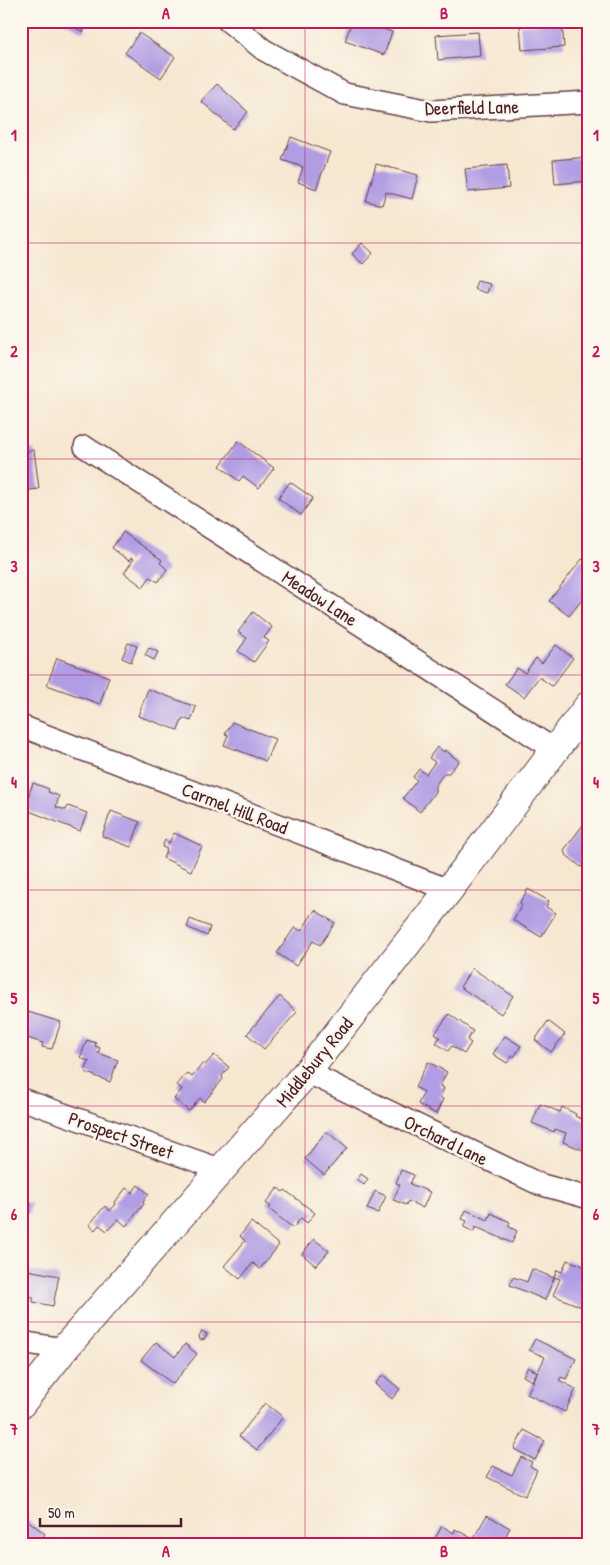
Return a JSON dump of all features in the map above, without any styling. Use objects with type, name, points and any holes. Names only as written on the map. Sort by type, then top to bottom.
[{"type":"street","name":"Deerfield Lane","points":[[228,21],[264,50],[345,94],[431,111],[589,102]]},
{"type":"street","name":"Meadow Lane","points":[[85,447],[555,750]]},
{"type":"street","name":"Middlebury Road","points":[[21,1404],[64,1349],[307,1072],[449,890],[589,705]]},
{"type":"street","name":"Carmel Hill Road","points":[[21,726],[449,890]]},
{"type":"street","name":"Orchard Lane","points":[[307,1072],[539,1184],[589,1198]]},
{"type":"street","name":"Prospect Street","points":[[21,1099],[222,1170]]},
{"type":"street","points":[[21,1342],[64,1349]]},
{"type":"building","points":[[62,21],[89,21],[83,32]]},
{"type":"building","points":[[352,21],[361,21],[392,32],[384,55],[345,41]]},
{"type":"building","points":[[562,22],[564,47],[522,50],[520,25]]},
{"type":"building","points":[[478,32],[480,56],[438,60],[436,35]]},
{"type":"building","points":[[139,33],[175,57],[161,78],[125,53]]},
{"type":"building","points":[[217,84],[248,112],[233,129],[201,101]]},
{"type":"building","points":[[291,137],[330,152],[316,189],[298,182],[303,167],[282,160]]},
{"type":"building","points":[[589,157],[589,181],[555,184],[553,160]]},
{"type":"building","points":[[376,164],[418,175],[412,199],[386,192],[382,205],[366,201]]},
{"type":"building","points":[[507,165],[509,188],[468,192],[465,169]]},
{"type":"building","points":[[362,243],[373,253],[363,264],[352,254]]},
{"type":"building","points":[[477,281],[490,284],[487,293],[474,289]]},
{"type":"building","points":[[238,441],[274,468],[259,488],[243,476],[239,481],[220,466]]},
{"type":"building","points":[[34,450],[39,489],[21,491],[21,452]]},
{"type":"building","points":[[290,482],[313,498],[301,515],[278,498]]},
{"type":"building","points":[[123,532],[162,560],[160,563],[167,569],[158,582],[150,577],[143,587],[124,573],[134,559],[131,558],[129,561],[112,548]]},
{"type":"building","points":[[582,559],[589,564],[589,597],[586,595],[569,616],[549,601]]},
{"type":"building","points":[[253,612],[272,627],[264,638],[269,641],[254,662],[238,651],[247,638],[238,632]]},
{"type":"building","points":[[128,643],[137,646],[131,662],[122,658]]},
{"type":"building","points":[[556,645],[573,658],[552,686],[539,677],[524,697],[505,684],[517,668],[525,673],[536,658],[542,663]]},
{"type":"building","points":[[149,648],[158,652],[154,660],[145,655]]},
{"type":"building","points":[[57,658],[109,677],[100,704],[47,685]]},
{"type":"building","points":[[148,689],[196,707],[191,721],[183,718],[178,730],[138,716]]},
{"type":"building","points":[[232,722],[275,739],[266,761],[224,745],[228,735],[225,734]]},
{"type":"building","points":[[437,747],[444,752],[445,750],[459,761],[449,773],[444,773],[435,786],[435,792],[420,812],[403,798],[417,780],[413,777],[419,769],[426,774],[435,762],[429,758]]},
{"type":"building","points":[[33,783],[49,789],[48,792],[59,796],[56,807],[66,810],[68,806],[87,813],[80,831],[24,809]]},
{"type":"building","points":[[111,811],[140,822],[131,847],[102,836]]},
{"type":"building","points":[[586,821],[589,823],[589,868],[585,865],[581,867],[565,854],[564,850]]},
{"type":"building","points":[[174,833],[202,846],[191,871],[163,858],[167,849],[162,847],[165,840],[169,843]]},
{"type":"building","points":[[528,889],[549,901],[546,907],[556,913],[541,937],[513,920],[522,905],[520,902]]},
{"type":"building","points":[[315,910],[335,923],[320,945],[313,941],[296,966],[277,953],[295,927],[301,931]]},
{"type":"building","points":[[190,919],[210,927],[207,936],[187,927]]},
{"type":"building","points":[[472,968],[513,996],[501,1014],[460,987]]},
{"type":"building","points":[[280,996],[297,1012],[264,1049],[247,1034]]},
{"type":"building","points":[[21,1010],[61,1022],[52,1049],[42,1047],[43,1043],[21,1036]]},
{"type":"building","points":[[449,1014],[473,1031],[467,1040],[471,1043],[464,1054],[452,1046],[448,1051],[436,1043],[440,1037],[435,1034]]},
{"type":"building","points":[[548,1021],[565,1034],[551,1052],[535,1040]]},
{"type":"building","points":[[505,1036],[521,1046],[514,1057],[512,1056],[507,1063],[493,1054]]},
{"type":"building","points":[[87,1040],[96,1043],[95,1046],[100,1048],[98,1053],[118,1060],[110,1082],[85,1072],[89,1061],[80,1058]]},
{"type":"building","points":[[214,1055],[229,1067],[222,1076],[223,1079],[204,1102],[200,1098],[189,1111],[174,1099],[182,1089],[177,1085],[187,1073],[192,1077],[203,1063],[205,1065]]},
{"type":"building","points":[[428,1062],[447,1072],[440,1086],[444,1088],[440,1098],[443,1099],[436,1114],[418,1104],[424,1092],[415,1087]]},
{"type":"building","points":[[540,1104],[560,1112],[562,1107],[576,1114],[575,1116],[589,1122],[588,1152],[563,1142],[566,1133],[555,1129],[554,1132],[532,1123]]},
{"type":"building","points":[[326,1131],[347,1148],[324,1175],[305,1159]]},
{"type":"building","points":[[401,1170],[414,1175],[410,1184],[430,1192],[423,1208],[408,1201],[406,1205],[393,1200],[400,1185],[396,1183]]},
{"type":"building","points":[[361,1174],[368,1179],[364,1185],[357,1180]]},
{"type":"building","points":[[138,1185],[149,1194],[143,1201],[144,1204],[126,1226],[118,1219],[107,1231],[99,1225],[95,1230],[89,1225],[105,1206],[110,1211],[126,1188],[132,1193]]},
{"type":"building","points":[[278,1188],[283,1192],[285,1190],[315,1213],[307,1223],[301,1218],[293,1228],[269,1209],[271,1207],[266,1203]]},
{"type":"building","points":[[375,1191],[386,1196],[378,1213],[367,1209]]},
{"type":"building","points":[[21,1202],[31,1203],[29,1214],[21,1213]]},
{"type":"building","points":[[466,1210],[488,1220],[491,1213],[510,1222],[508,1226],[517,1231],[512,1243],[476,1227],[473,1232],[464,1227],[467,1221],[462,1219]]},
{"type":"building","points":[[21,1222],[26,1223],[23,1244],[21,1243]]},
{"type":"building","points":[[251,1222],[279,1245],[260,1269],[253,1263],[240,1279],[224,1266],[245,1241],[240,1236]]},
{"type":"building","points":[[314,1239],[329,1251],[316,1266],[302,1254]]},
{"type":"building","points":[[567,1260],[589,1268],[589,1310],[553,1295],[560,1279],[554,1277],[557,1270],[562,1272]]},
{"type":"building","points":[[22,1269],[59,1276],[53,1306],[33,1302],[33,1297],[21,1294]]},
{"type":"building","points":[[532,1269],[554,1278],[545,1300],[510,1285],[513,1277],[527,1282]]},
{"type":"building","points":[[202,1331],[207,1334],[205,1339],[200,1340],[199,1336]]},
{"type":"building","points":[[535,1339],[576,1359],[566,1379],[561,1377],[559,1380],[576,1389],[565,1412],[527,1394],[545,1357],[529,1350]]},
{"type":"building","points":[[156,1342],[175,1357],[185,1344],[197,1354],[173,1384],[141,1360]]},
{"type":"building","points":[[528,1367],[537,1372],[532,1381],[523,1376]]},
{"type":"building","points":[[383,1375],[400,1389],[392,1399],[375,1384]]},
{"type":"building","points":[[265,1403],[283,1417],[257,1450],[239,1436]]},
{"type":"building","points":[[524,1430],[545,1441],[535,1460],[514,1449]]},
{"type":"building","points":[[521,1457],[532,1462],[530,1466],[537,1470],[525,1496],[487,1477],[493,1466],[512,1475]]},
{"type":"building","points":[[21,1509],[28,1514],[25,1518],[45,1534],[37,1544],[21,1544]]},
{"type":"building","points":[[487,1515],[510,1528],[501,1544],[437,1544],[433,1542],[442,1526],[454,1533],[455,1529],[473,1539]]}]
